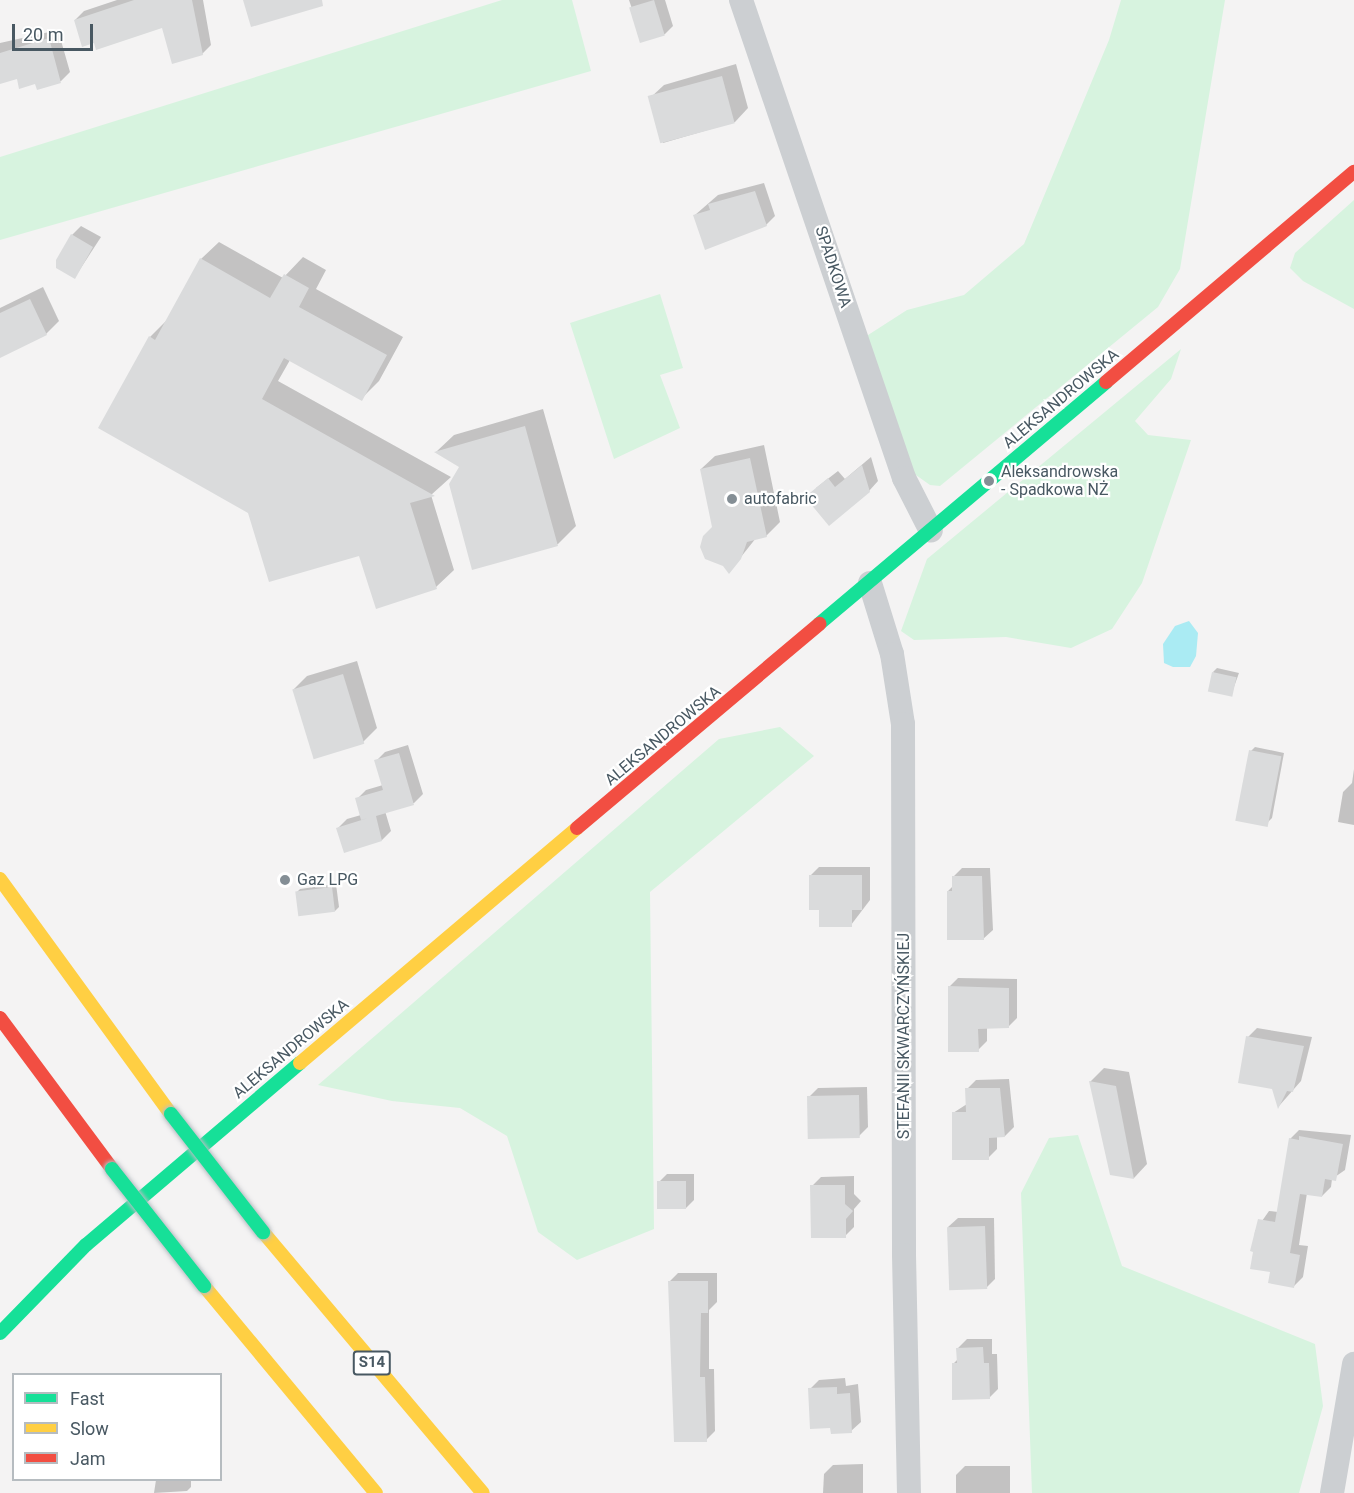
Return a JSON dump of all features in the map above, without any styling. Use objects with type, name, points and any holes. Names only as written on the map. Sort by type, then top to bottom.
[{"type":"main road","name":"ALEKSANDROWSKA","points":[[0,1332],[86,1245],[154,1186],[1354,172]]},
{"type":"main road","name":"S14","points":[[0,879],[171,1114],[263,1232],[483,1493]]},
{"type":"main road","points":[[0,1018],[112,1169],[204,1286],[376,1493]]},
{"type":"street","name":"SPADKOWA","points":[[741,0],[904,478],[931,531]]},
{"type":"street","name":"STEFANII SKWARCZYŃSKIEJ","points":[[870,583],[892,654],[903,724],[904,1255],[909,1493]]},
{"type":"street","points":[[1332,1493],[1354,1364]]},
{"type":"green space","points":[[502,0],[572,0],[591,71],[0,240],[0,157]]},
{"type":"green space","points":[[1121,0],[1225,0],[1180,269],[1158,307],[940,486],[930,485],[913,473],[865,337],[907,310],[964,295],[1024,244],[1109,40]]},
{"type":"green space","points":[[1354,200],[1354,309],[1303,281],[1290,268],[1295,253]]},
{"type":"green space","points":[[660,294],[683,368],[660,375],[680,428],[614,459],[570,323]]},
{"type":"green space","points":[[1181,349],[1171,379],[1135,421],[1148,435],[1191,440],[1142,583],[1112,629],[1071,648],[1006,637],[914,640],[901,631],[927,559]]},
{"type":"green space","points":[[780,727],[814,756],[650,892],[654,1229],[577,1260],[538,1232],[507,1136],[460,1108],[392,1101],[318,1085],[719,739]]},
{"type":"green space","points":[[1078,1135],[1122,1266],[1315,1344],[1323,1406],[1299,1493],[1032,1493],[1021,1193],[1049,1138]]},
{"type":"water","points":[[1189,621],[1198,633],[1196,656],[1190,667],[1173,667],[1164,663],[1163,644],[1175,626]]},
{"type":"building","points":[[134,0],[192,0],[203,55],[172,64],[162,28],[96,50],[94,43],[82,47],[74,20]]},
{"type":"building","points":[[243,0],[322,0],[323,6],[251,27]]},
{"type":"building","points":[[654,0],[665,35],[640,43],[629,8]]},
{"type":"building","points":[[49,38],[61,83],[37,90],[35,84],[19,89],[17,79],[0,84],[0,53]]},
{"type":"building","points":[[722,76],[735,123],[660,143],[648,96]]},
{"type":"building","points":[[755,191],[767,226],[705,250],[693,215],[710,210],[708,204]]},
{"type":"building","points":[[71,234],[93,247],[75,279],[56,268],[56,260]]},
{"type":"building","points":[[200,258],[270,298],[284,274],[309,288],[299,307],[387,355],[362,401],[284,358],[262,399],[435,496],[410,503],[437,589],[376,609],[359,556],[269,582],[248,513],[98,428],[149,336],[155,340]]},
{"type":"building","points":[[30,299],[47,335],[0,358],[0,313]]},
{"type":"building","points":[[525,426],[558,546],[472,570],[449,484],[459,467],[434,452]]},
{"type":"building","name":"autofabric","points":[[750,458],[767,537],[747,542],[741,559],[729,574],[723,566],[705,559],[700,547],[703,536],[712,527],[700,469]]},
{"type":"building","points":[[862,465],[870,492],[829,526],[805,497],[828,478],[835,487]]},
{"type":"building","points":[[1212,672],[1236,677],[1232,697],[1208,692]]},
{"type":"building","points":[[343,674],[364,744],[314,759],[292,689]]},
{"type":"building","points":[[1249,750],[1281,756],[1268,827],[1235,821]]},
{"type":"building","points":[[399,753],[414,805],[376,816],[382,841],[344,853],[336,828],[368,818],[361,820],[355,798],[383,790],[374,760]]},
{"type":"building","points":[[809,875],[862,875],[862,910],[852,910],[852,927],[819,927],[819,910],[809,910]]},
{"type":"building","points":[[952,876],[982,876],[984,940],[947,940],[947,891],[952,891]]},
{"type":"building","points":[[332,887],[335,912],[298,916],[295,892]]},
{"type":"building","points":[[948,986],[1009,988],[1009,1028],[978,1029],[979,1052],[948,1052]]},
{"type":"building","points":[[1246,1036],[1304,1046],[1293,1092],[1287,1091],[1278,1109],[1272,1089],[1238,1083]]},
{"type":"building","points":[[1089,1081],[1116,1086],[1134,1179],[1110,1175]]},
{"type":"building","points":[[965,1088],[1000,1088],[1005,1137],[989,1138],[989,1160],[952,1160],[952,1112],[966,1112]]},
{"type":"building","points":[[859,1095],[860,1138],[808,1139],[807,1096]]},
{"type":"building","points":[[1299,1136],[1343,1144],[1336,1181],[1325,1179],[1322,1197],[1300,1194],[1290,1253],[1300,1255],[1294,1288],[1268,1283],[1270,1272],[1250,1269],[1253,1252],[1250,1251],[1258,1219],[1275,1222],[1289,1138],[1299,1140]]},
{"type":"building","points":[[657,1181],[686,1181],[686,1209],[657,1209]]},
{"type":"building","points":[[810,1185],[845,1185],[845,1204],[853,1211],[846,1219],[846,1238],[811,1238]]},
{"type":"building","points":[[985,1226],[987,1289],[949,1290],[947,1227]]},
{"type":"building","points":[[668,1281],[708,1281],[708,1313],[701,1313],[700,1377],[705,1377],[707,1442],[674,1442]]},
{"type":"building","points":[[983,1347],[984,1363],[989,1363],[990,1399],[952,1400],[952,1363],[957,1363],[956,1348]]},
{"type":"building","points":[[837,1387],[837,1394],[850,1393],[852,1433],[831,1434],[830,1428],[810,1429],[808,1388]]},
{"type":"traffic: fast","points":[[819,624],[1106,382]]},
{"type":"traffic: fast","points":[[0,1333],[86,1245],[300,1063]]},
{"type":"traffic: fast","points":[[171,1114],[263,1232]]},
{"type":"traffic: fast","points":[[112,1169],[204,1286]]},
{"type":"traffic: slow","points":[[300,1063],[577,828]]},
{"type":"traffic: slow","points":[[0,879],[171,1114]]},
{"type":"traffic: slow","points":[[263,1232],[483,1493]]},
{"type":"traffic: slow","points":[[204,1286],[376,1493]]},
{"type":"traffic: jam","points":[[1106,382],[1354,172]]},
{"type":"traffic: jam","points":[[577,828],[819,624]]},
{"type":"traffic: jam","points":[[0,1018],[112,1169]]},
{"type":"place","name":"Aleksandrowska - Spadkowa NŻ","points":[[989,481]]},
{"type":"place","name":"autofabric","points":[[732,499]]},
{"type":"place","name":"Gaz LPG","points":[[285,880]]}]
